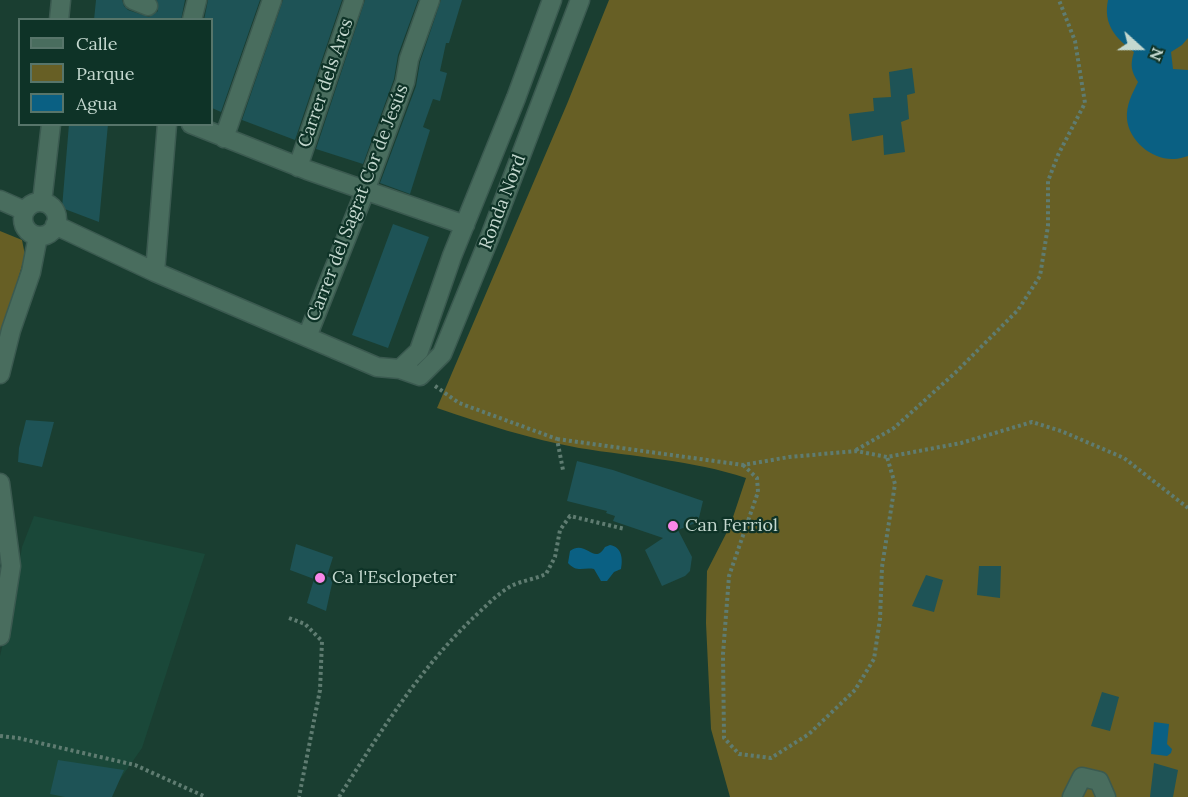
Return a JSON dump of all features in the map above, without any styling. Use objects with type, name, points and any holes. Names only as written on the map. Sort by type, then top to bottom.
[{"type":"street","points":[[192,18],[197,0]]},
{"type":"street","points":[[224,138],[272,0]]},
{"type":"street","name":"Carrer dels Arcs","points":[[298,166],[354,0]]},
{"type":"street","name":"Carrer del Sagrat Cor de Jesús","points":[[307,337],[365,191],[405,81],[409,59],[430,0]]},
{"type":"street","name":"Ronda Nord","points":[[400,369],[419,351],[552,0]]},
{"type":"street","name":"Ronda Nord","points":[[420,376],[442,354],[580,0]]},
{"type":"street","points":[[42,202],[51,126]]},
{"type":"street","points":[[155,272],[167,126]]},
{"type":"street","points":[[196,126],[365,191],[465,225]]},
{"type":"street","points":[[0,200],[25,211]]},
{"type":"street","points":[[42,202],[48,204],[55,212],[56,225],[49,233],[38,236],[29,232],[23,218],[25,211],[32,204],[42,202]]},
{"type":"street","points":[[56,225],[155,272],[377,367],[400,369],[420,376]]},
{"type":"street","points":[[0,374],[11,330],[31,272],[38,236]]},
{"type":"street","points":[[0,483],[10,566],[0,636]]},
{"type":"street","points":[[1072,797],[1082,777],[1100,781],[1106,797]]},
{"type":"path","points":[[856,451],[894,428],[955,373],[1018,310],[1040,276],[1048,226],[1048,181],[1058,155],[1085,103],[1075,41],[1059,0]]},
{"type":"path","points":[[420,376],[459,403],[557,439],[743,465],[789,457],[856,451],[887,457],[961,443],[1032,422],[1060,430],[1124,458],[1188,508]]},
{"type":"path","points":[[557,439],[563,470]]},
{"type":"path","points":[[743,465],[757,478],[758,492],[729,576],[723,654],[724,738],[739,754],[771,758],[808,734],[855,690],[874,659],[880,619],[882,567],[895,484],[887,457]]},
{"type":"path","points":[[339,797],[416,681],[451,639],[511,586],[546,574],[555,557],[560,530],[570,516],[625,529]]},
{"type":"path","points":[[289,618],[304,624],[322,641],[321,690],[299,797]]},
{"type":"path","points":[[0,736],[135,765],[206,797]]},
{"type":"shaded area","points":[[34,516],[205,554],[142,748],[118,782],[111,797],[0,797],[0,656],[22,547]]},
{"type":"green space","points":[[609,0],[1188,0],[1188,797],[730,797],[711,729],[706,623],[707,571],[730,526],[746,478],[684,463],[579,448],[543,440],[437,408]]},
{"type":"green space","points":[[0,231],[22,240],[25,255],[0,342]]},
{"type":"water","points":[[1108,0],[1188,0],[1188,38],[1171,52],[1173,69],[1188,70],[1188,156],[1174,159],[1150,153],[1132,135],[1127,119],[1127,109],[1138,82],[1132,68],[1134,52],[1112,30],[1107,16]]},
{"type":"water","points":[[610,545],[619,551],[622,565],[621,569],[614,572],[607,581],[601,581],[594,569],[577,569],[568,563],[570,551],[576,548],[597,554]]},
{"type":"water","points":[[1154,722],[1169,724],[1167,744],[1172,749],[1167,756],[1151,754]]},
{"type":"building","points":[[96,0],[122,0],[128,10],[149,17],[158,11],[157,0],[185,0],[181,18],[94,18]]},
{"type":"building","points":[[208,0],[260,0],[221,112],[213,108],[213,18],[204,18]]},
{"type":"building","points":[[283,0],[342,0],[295,140],[242,120]]},
{"type":"building","points":[[365,0],[418,0],[398,55],[394,79],[363,164],[316,149]]},
{"type":"building","points":[[441,0],[462,0],[449,43],[446,43],[440,71],[447,73],[440,101],[433,99],[423,127],[430,130],[410,194],[380,183],[416,86],[420,62]]},
{"type":"building","points":[[912,68],[915,93],[907,95],[909,119],[901,122],[905,152],[884,155],[883,135],[852,141],[849,114],[874,111],[873,98],[891,97],[889,72]]},
{"type":"building","points":[[69,126],[108,126],[99,222],[62,208]]},
{"type":"building","points":[[393,224],[429,237],[388,348],[352,335]]},
{"type":"building","points":[[26,420],[54,422],[42,467],[18,462]]},
{"type":"building","name":"Can Ferriol","points":[[577,461],[613,470],[703,501],[698,522],[678,530],[692,557],[690,571],[685,576],[662,586],[645,550],[663,538],[613,521],[615,516],[606,513],[607,511],[567,501]]},
{"type":"building","name":"Ca l'Esclopeter","points":[[296,544],[333,557],[327,576],[333,579],[326,611],[307,603],[314,579],[290,570]]},
{"type":"building","points":[[979,566],[1001,566],[1000,598],[977,595]]},
{"type":"building","points":[[926,575],[943,580],[934,612],[912,606]]},
{"type":"building","points":[[1102,692],[1119,697],[1110,731],[1091,726]]},
{"type":"building","points":[[58,760],[124,770],[112,797],[65,797],[50,794]]},
{"type":"building","points":[[1154,763],[1178,770],[1173,797],[1150,797]]},
{"type":"place","name":"Can Ferriol","points":[[673,526]]},
{"type":"place","name":"Ca l'Esclopeter","points":[[320,578]]}]
